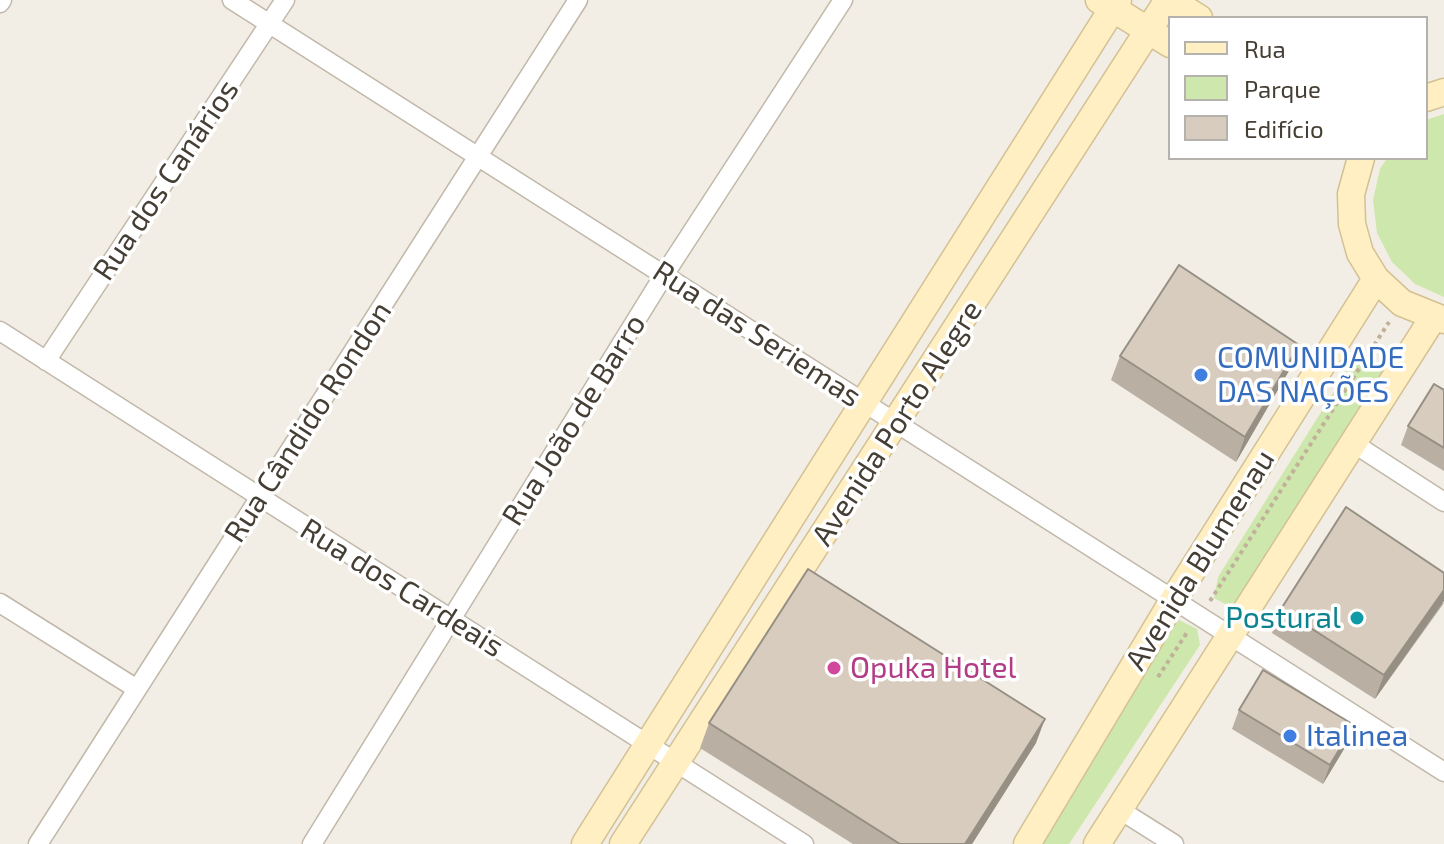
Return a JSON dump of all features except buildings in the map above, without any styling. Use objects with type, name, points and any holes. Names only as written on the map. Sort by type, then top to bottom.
[{"type":"street","name":"Rua das Seriemas","points":[[232,0],[1444,772]]},
{"type":"street","name":"Rua dos Canários","points":[[46,361],[285,0]]},
{"type":"street","name":"Rua Cândido Rondon","points":[[38,844],[578,0]]},
{"type":"street","name":"Rua João de Barro","points":[[312,844],[664,275],[843,0]]},
{"type":"street","points":[[1169,0],[1196,16]]},
{"type":"street","name":"Avenida Porto Alegre","points":[[623,844],[897,424],[1159,37],[1169,0]]},
{"type":"street","points":[[1110,3],[1159,37]]},
{"type":"street","name":"Avenida Porto Alegre","points":[[585,844],[865,403],[1110,3]]},
{"type":"street","points":[[1097,844],[1353,443],[1439,319],[1402,303],[1376,279],[1360,253],[1352,224],[1351,194],[1359,160]]},
{"type":"street","name":"Avenida Blumenau","points":[[1027,844],[1174,599],[1376,279]]},
{"type":"street","name":"Rua dos Cardeais","points":[[0,331],[804,844]]},
{"type":"street","points":[[1353,443],[1444,502]]},
{"type":"street","points":[[0,603],[137,689]]},
{"type":"street","points":[[1120,810],[1174,844]]},
{"type":"path","points":[[1152,686],[1402,303]]},
{"type":"green space","points":[[1444,114],[1444,297],[1415,284],[1392,262],[1377,233],[1373,200],[1380,169],[1386,160],[1428,160],[1428,119]]},
{"type":"green space","points":[[1365,357],[1386,370],[1240,604],[1231,607],[1214,598],[1218,577],[1353,361]]},
{"type":"green space","points":[[1179,620],[1197,629],[1200,645],[1069,844],[1026,844],[1169,625]]},
{"type":"place","name":"COMUNIDADE DAS NAÇÕES","points":[[1201,375]]},
{"type":"place","name":"Postural","points":[[1357,618]]},
{"type":"place","name":"Opuka Hotel","points":[[834,668]]},
{"type":"place","name":"Italinea","points":[[1290,736]]}]
